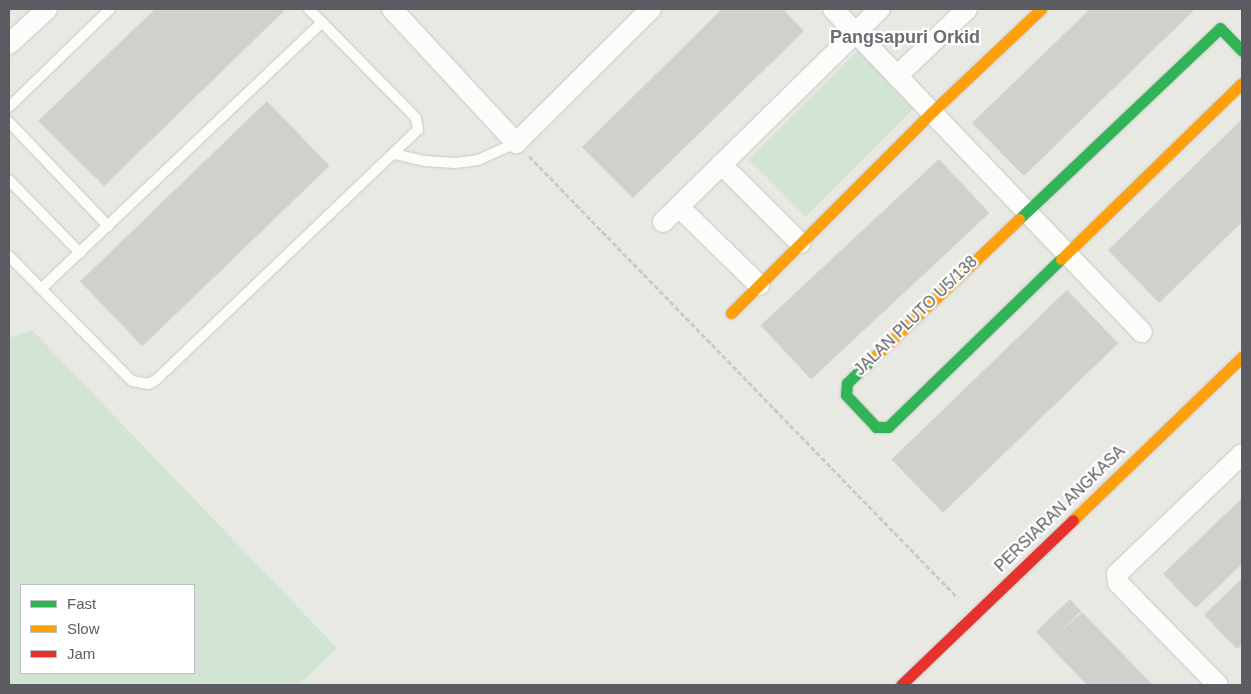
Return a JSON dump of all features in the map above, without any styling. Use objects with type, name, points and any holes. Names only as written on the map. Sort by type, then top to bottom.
[{"type":"street","points":[[9,44],[47,9]]},
{"type":"street","points":[[392,9],[516,143],[651,9]]},
{"type":"street","points":[[833,9],[1142,332]]},
{"type":"street","points":[[663,222],[880,9]]},
{"type":"street","points":[[897,76],[967,9]]},
{"type":"street","points":[[731,313],[932,112],[1041,9]]},
{"type":"street","name":"JALAN PLUTO U5/138","points":[[1242,51],[1220,28],[847,382],[846,395],[876,427],[888,427],[1242,83]]},
{"type":"street","points":[[721,164],[800,243]]},
{"type":"street","points":[[679,207],[759,285]]},
{"type":"street","name":"PERSIARAN ANGKASA","points":[[901,685],[1242,357]]},
{"type":"street","points":[[1218,685],[1118,583],[1117,574],[1242,454]]},
{"type":"lane","points":[[9,107],[110,9]]},
{"type":"lane","points":[[9,256],[132,381],[149,384],[415,135],[418,124],[309,9]]},
{"type":"lane","points":[[42,288],[322,22]]},
{"type":"lane","points":[[9,122],[108,226]]},
{"type":"lane","points":[[394,154],[425,161],[456,163],[478,160],[516,143]]},
{"type":"lane","points":[[9,180],[80,252]]},
{"type":"path","points":[[516,143],[974,614]]},
{"type":"green space","points":[[861,47],[918,104],[806,217],[749,159]]},
{"type":"green space","points":[[32,330],[337,648],[299,685],[9,685],[9,338]]},
{"type":"building","points":[[155,9],[286,9],[104,186],[38,121]]},
{"type":"building","points":[[722,9],[783,9],[804,31],[633,198],[582,147]]},
{"type":"building","points":[[1090,9],[1195,9],[1024,176],[972,123]]},
{"type":"building","points":[[267,101],[330,166],[142,346],[80,282]]},
{"type":"building","points":[[1242,119],[1242,222],[1159,303],[1108,250]]},
{"type":"building","points":[[939,159],[989,213],[811,380],[761,325]]},
{"type":"building","points":[[1067,290],[1118,343],[943,513],[891,459]]},
{"type":"building","points":[[1242,498],[1242,564],[1196,608],[1163,574]]},
{"type":"building","points":[[1242,578],[1242,644],[1237,649],[1204,615]]},
{"type":"building","points":[[1070,599],[1081,611],[1055,637],[1082,612],[1153,685],[1087,685],[1036,632]]},
{"type":"traffic: fast","points":[[1019,219],[1220,28],[1242,51]]},
{"type":"traffic: fast","points":[[872,359],[847,383],[846,395],[876,427],[888,427],[1061,259]]},
{"type":"traffic: slow","points":[[731,313],[932,112],[1041,9]]},
{"type":"traffic: slow","points":[[1061,259],[1242,83]]},
{"type":"traffic: slow","points":[[872,359],[1019,219]]},
{"type":"traffic: slow","points":[[1073,520],[1242,357]]},
{"type":"traffic: jam","points":[[901,685],[1073,520]]},
{"type":"district","name":"Pangsapuri Orkid","points":[[905,37]]}]
